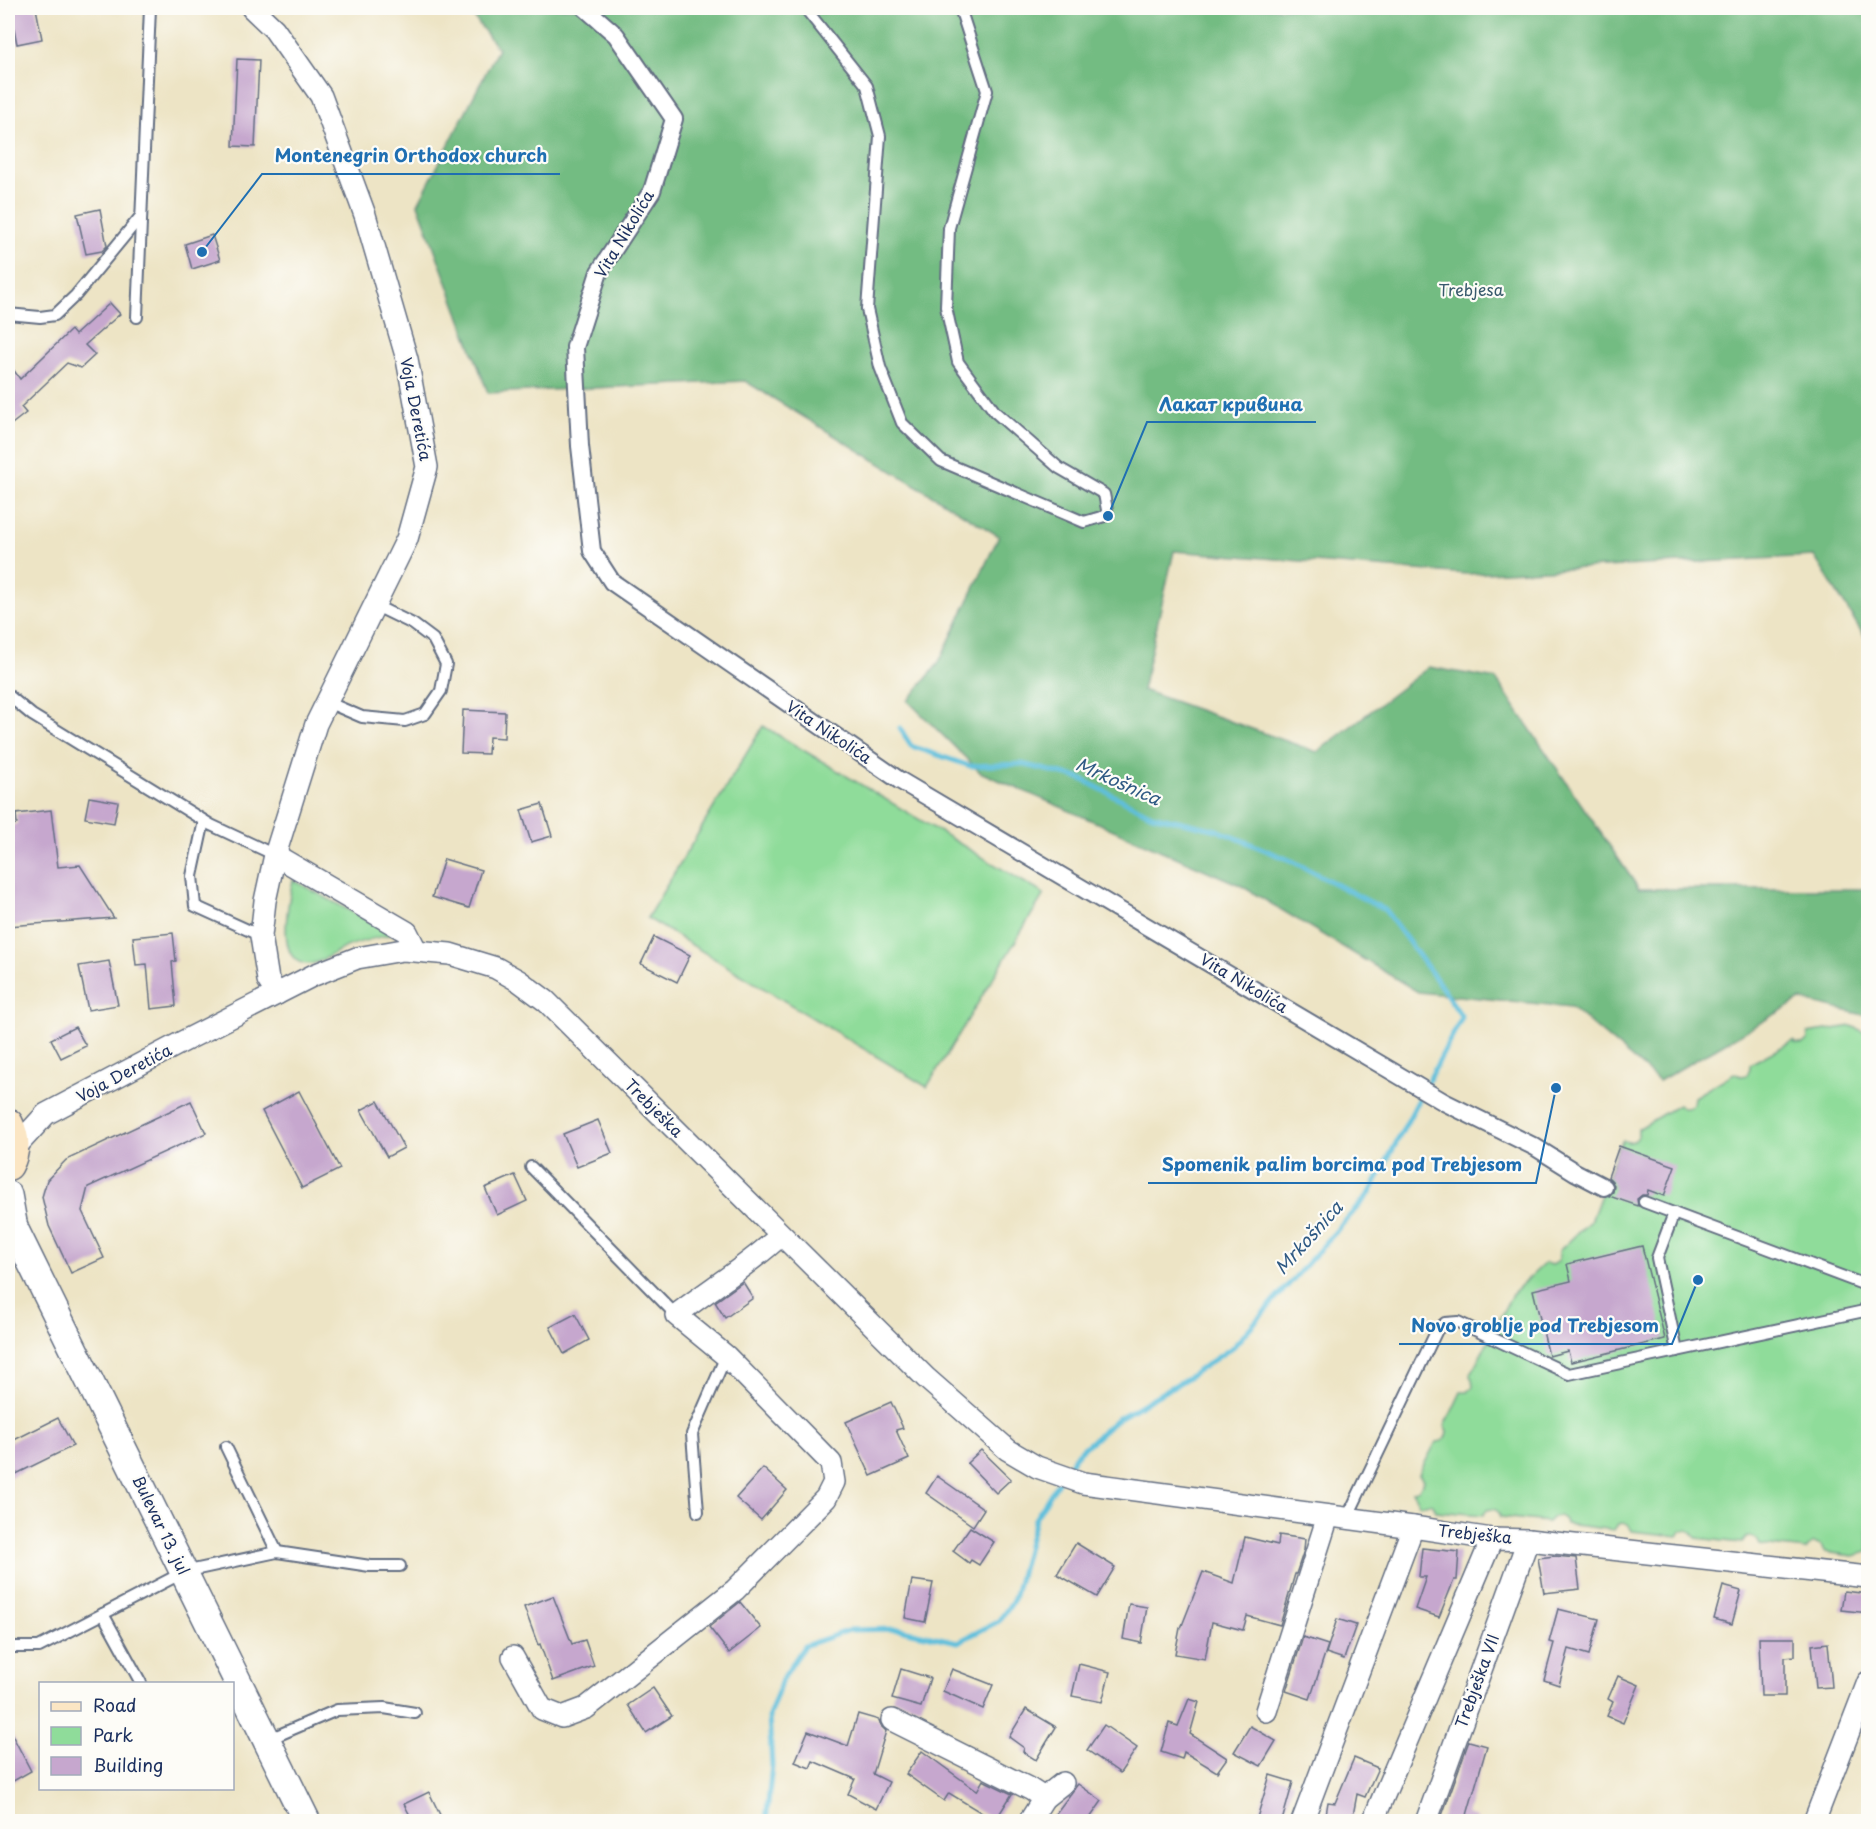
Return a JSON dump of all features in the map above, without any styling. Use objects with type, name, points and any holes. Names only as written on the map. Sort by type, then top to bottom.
[{"type":"street","name":"Voja Deretića","points":[[252,8],[274,29],[321,96],[365,215],[407,359],[427,467],[407,539],[316,724],[275,855],[261,936],[268,980],[277,994]]},
{"type":"street","name":"Vita Nikolića","points":[[585,8],[616,35],[674,119],[652,190],[599,272],[575,347],[580,446],[592,551],[612,582],[908,785],[1444,1102],[1535,1147],[1604,1187]]},
{"type":"street","points":[[275,855],[407,932],[416,950]]},
{"type":"street","name":"Trebješka","points":[[201,1032],[329,968],[350,960],[387,952],[416,950],[450,954],[483,963],[513,977],[533,990],[564,1018],[926,1378],[1008,1450],[1036,1467],[1083,1483],[1492,1539],[1528,1540],[1869,1577]]},
{"type":"street","name":"Voja Deretića","points":[[46,1114],[201,1032]]},
{"type":"street","points":[[8,1116],[46,1114]]},
{"type":"street","points":[[9,1146],[46,1114]]},
{"type":"street","name":"Bulevar 13. jul","points":[[8,1195],[11,1223],[307,1821]]},
{"type":"street","points":[[513,1658],[542,1709],[562,1717],[586,1708],[735,1590],[826,1498],[834,1482],[831,1464],[726,1356],[676,1315],[711,1287],[765,1251],[781,1235]]},
{"type":"street","points":[[1266,1711],[1337,1517]]},
{"type":"street","points":[[1302,1821],[1413,1527]]},
{"type":"street","points":[[1376,1814],[1492,1539]]},
{"type":"street","name":"Trebješka VII","points":[[1426,1821],[1528,1540]]},
{"type":"street","points":[[1814,1821],[1869,1682]]},
{"type":"street","points":[[892,1720],[1044,1798]]},
{"type":"street","points":[[1029,1821],[1044,1798],[1063,1783]]},
{"type":"lane","points":[[137,317],[150,8]]},
{"type":"lane","points":[[805,8],[867,86],[880,136],[867,309],[880,367],[902,423],[941,461],[1084,522],[1108,515],[1104,494],[1059,468],[994,412],[958,362],[946,307],[949,228],[987,92],[960,8]]},
{"type":"lane","points":[[8,314],[40,317],[55,315],[76,295],[141,216]]},
{"type":"lane","points":[[327,702],[362,717],[405,721],[425,714],[441,690],[446,664],[433,639],[413,624],[374,605]]},
{"type":"lane","points":[[8,695],[32,715],[204,821],[275,855]]},
{"type":"lane","points":[[204,821],[192,876],[195,906],[261,936]]},
{"type":"lane","points":[[531,1167],[676,1315]]},
{"type":"lane","points":[[1644,1202],[1869,1286]]},
{"type":"lane","points":[[1674,1213],[1657,1258],[1677,1351]]},
{"type":"lane","points":[[1337,1517],[1437,1330],[1445,1323],[1458,1322],[1569,1374],[1864,1311],[1869,1302]]},
{"type":"lane","points":[[698,1512],[692,1434],[726,1356]]},
{"type":"lane","points":[[226,1447],[277,1552]]},
{"type":"lane","points":[[8,1641],[12,1647],[39,1647],[184,1572],[277,1552],[370,1566],[399,1566]]},
{"type":"lane","points":[[103,1614],[140,1682]]},
{"type":"lane","points":[[267,1741],[337,1710],[384,1707],[415,1713]]},
{"type":"green space","name":"Trebjesa","points":[[467,8],[1868,8],[1868,642],[1814,556],[1467,574],[1174,551],[1142,690],[1317,752],[1429,667],[1496,679],[1639,889],[1868,889],[1868,1016],[1800,1000],[1659,1081],[1571,1007],[1418,992],[1240,885],[980,772],[908,701],[938,664],[999,536],[745,381],[488,393],[418,204],[498,49]]},
{"type":"green space","points":[[763,726],[1044,894],[927,1087],[647,918]]},
{"type":"green space","points":[[293,880],[393,934],[350,946],[310,964],[298,962],[291,954],[286,930]]},
{"type":"green space","points":[[1852,1026],[1868,1034],[1868,1552],[1853,1556],[1824,1552],[1821,1546],[1814,1543],[1806,1550],[1760,1545],[1753,1537],[1747,1538],[1742,1543],[1696,1538],[1688,1530],[1682,1531],[1678,1536],[1632,1531],[1625,1523],[1618,1524],[1614,1530],[1566,1524],[1560,1516],[1553,1517],[1548,1522],[1501,1517],[1494,1509],[1487,1510],[1483,1515],[1436,1511],[1430,1503],[1420,1505],[1412,1491],[1422,1485],[1423,1480],[1419,1474],[1436,1442],[1443,1441],[1447,1437],[1448,1432],[1445,1426],[1461,1392],[1468,1392],[1473,1386],[1470,1376],[1512,1294],[1545,1263],[1552,1265],[1556,1263],[1559,1251],[1592,1219],[1623,1140],[1633,1141],[1638,1136],[1638,1129],[1678,1105],[1684,1108],[1689,1107],[1693,1104],[1694,1097],[1734,1073],[1740,1076],[1747,1075],[1750,1064],[1793,1041],[1796,1044],[1803,1044],[1808,1039],[1808,1033]]},
{"type":"building","points":[[10,8],[36,8],[42,39],[17,44]]},
{"type":"building","points":[[237,59],[259,60],[255,147],[233,146]]},
{"type":"building","points":[[100,209],[107,246],[102,251],[86,254],[77,214]]},
{"type":"building","points":[[212,235],[220,260],[192,269],[185,244]]},
{"type":"building","points":[[110,303],[120,314],[85,345],[95,355],[81,368],[67,363],[21,407],[26,413],[8,427],[8,362],[20,379],[71,330],[75,335]]},
{"type":"building","points":[[463,710],[505,712],[504,738],[489,737],[488,754],[461,753]]},
{"type":"building","points":[[89,797],[118,802],[114,823],[85,818]]},
{"type":"building","points":[[542,804],[552,836],[531,842],[521,810]]},
{"type":"building","points":[[51,810],[58,867],[80,865],[114,918],[8,926],[8,826],[17,824],[16,814]]},
{"type":"building","points":[[444,859],[481,870],[469,908],[432,897]]},
{"type":"building","points":[[173,933],[176,961],[172,962],[176,1006],[151,1009],[147,964],[136,965],[133,937]]},
{"type":"building","points":[[654,937],[690,955],[677,982],[641,964]]},
{"type":"building","points":[[109,961],[118,1005],[88,1010],[79,966]]},
{"type":"building","points":[[75,1027],[86,1046],[61,1058],[51,1039]]},
{"type":"building","points":[[299,1091],[340,1169],[302,1188],[262,1111]]},
{"type":"building","points":[[191,1101],[206,1133],[88,1187],[82,1211],[104,1258],[71,1273],[49,1226],[42,1197],[47,1180],[66,1160]]},
{"type":"building","points":[[378,1101],[404,1148],[387,1157],[361,1110]]},
{"type":"building","points":[[598,1120],[612,1153],[577,1167],[563,1134]]},
{"type":"building","points":[[1619,1146],[1675,1166],[1664,1196],[1648,1190],[1647,1195],[1642,1195],[1637,1199],[1638,1206],[1609,1196],[1614,1186],[1608,1177]]},
{"type":"building","points":[[515,1175],[527,1201],[497,1215],[485,1188]]},
{"type":"building","points":[[1642,1246],[1665,1339],[1571,1362],[1568,1351],[1549,1356],[1533,1290],[1571,1281],[1567,1264]]},
{"type":"building","points":[[743,1282],[753,1298],[725,1318],[715,1302]]},
{"type":"building","points":[[575,1314],[589,1340],[564,1354],[550,1327]]},
{"type":"building","points":[[891,1402],[903,1428],[896,1430],[909,1459],[871,1476],[846,1422]]},
{"type":"building","points":[[58,1418],[73,1446],[8,1478],[8,1443]]},
{"type":"building","points":[[981,1450],[1011,1479],[996,1493],[967,1463]]},
{"type":"building","points":[[763,1468],[787,1490],[761,1520],[736,1498]]},
{"type":"building","points":[[937,1476],[984,1509],[973,1526],[926,1493]]},
{"type":"building","points":[[970,1527],[994,1542],[979,1565],[971,1560],[969,1563],[953,1551]]},
{"type":"building","points":[[1279,1535],[1305,1539],[1304,1550],[1280,1625],[1247,1616],[1243,1630],[1212,1622],[1205,1659],[1175,1654],[1180,1628],[1203,1572],[1234,1583],[1245,1537],[1278,1545]]},
{"type":"building","points":[[1076,1543],[1115,1567],[1097,1597],[1057,1574]]},
{"type":"building","points":[[1422,1548],[1459,1552],[1457,1580],[1454,1580],[1439,1617],[1415,1609],[1426,1577],[1419,1577]]},
{"type":"building","points":[[1555,1556],[1576,1558],[1580,1589],[1544,1593],[1538,1558]]},
{"type":"building","points":[[912,1580],[933,1583],[925,1622],[905,1618]]},
{"type":"building","points":[[1723,1586],[1741,1591],[1732,1624],[1714,1619]]},
{"type":"building","points":[[1844,1591],[1869,1594],[1869,1613],[1841,1610]]},
{"type":"building","points":[[553,1596],[572,1644],[585,1640],[594,1666],[553,1681],[524,1607]]},
{"type":"building","points":[[740,1602],[761,1628],[729,1653],[709,1627]]},
{"type":"building","points":[[1129,1604],[1147,1607],[1141,1643],[1123,1639]]},
{"type":"building","points":[[1558,1609],[1599,1619],[1589,1655],[1569,1649],[1559,1685],[1544,1680],[1554,1643],[1549,1642]]},
{"type":"building","points":[[1337,1619],[1356,1625],[1344,1659],[1326,1653]]},
{"type":"building","points":[[1303,1637],[1328,1645],[1310,1699],[1286,1691]]},
{"type":"building","points":[[1759,1638],[1795,1638],[1795,1656],[1785,1657],[1785,1696],[1761,1696]]},
{"type":"building","points":[[1828,1643],[1832,1687],[1816,1688],[1812,1645]]},
{"type":"building","points":[[1079,1664],[1110,1672],[1102,1702],[1072,1696]]},
{"type":"building","points":[[901,1669],[930,1678],[921,1707],[892,1699]]},
{"type":"building","points":[[952,1669],[993,1685],[983,1709],[943,1691]]},
{"type":"building","points":[[1618,1676],[1639,1685],[1623,1723],[1607,1716],[1613,1702],[1608,1699]]},
{"type":"building","points":[[653,1688],[672,1716],[646,1733],[628,1705]]},
{"type":"building","points":[[1189,1699],[1199,1702],[1190,1734],[1227,1758],[1217,1772],[1184,1752],[1182,1759],[1161,1752],[1169,1723],[1178,1726]]},
{"type":"building","points":[[1026,1709],[1056,1727],[1036,1760],[1023,1752],[1024,1748],[1009,1737]]},
{"type":"building","points":[[858,1714],[879,1720],[886,1731],[873,1774],[889,1782],[876,1809],[848,1794],[855,1779],[813,1761],[810,1768],[795,1762],[808,1731],[848,1746]]},
{"type":"building","points":[[1104,1725],[1137,1748],[1120,1773],[1087,1750]]},
{"type":"building","points":[[1250,1726],[1276,1741],[1261,1766],[1234,1752]]},
{"type":"building","points":[[8,1727],[31,1771],[8,1784]]},
{"type":"building","points":[[1469,1741],[1487,1746],[1467,1815],[1477,1818],[1477,1821],[1440,1821]]},
{"type":"building","points":[[922,1751],[977,1791],[983,1780],[1012,1794],[995,1821],[949,1793],[944,1801],[906,1774]]},
{"type":"building","points":[[1354,1758],[1378,1768],[1365,1797],[1357,1794],[1352,1821],[1325,1821],[1328,1802],[1335,1803]]},
{"type":"building","points":[[1270,1775],[1293,1782],[1282,1821],[1256,1821]]},
{"type":"building","points":[[1078,1784],[1102,1801],[1088,1821],[1050,1821]]},
{"type":"building","points":[[429,1792],[441,1817],[433,1821],[413,1821],[404,1804]]},
{"type":"waterway","name":"Mrkošnica","points":[[900,728],[911,746],[970,766],[1022,764],[1079,778],[1152,815],[1217,830],[1292,861],[1385,910],[1462,1017],[1370,1193],[1233,1347],[1184,1380],[1117,1419],[1076,1455],[1065,1471]]},
{"type":"waterway","name":"Mrkošnica","points":[[766,1822],[772,1765],[769,1716],[782,1680],[804,1646],[850,1630],[898,1629],[958,1642],[999,1621],[1014,1599],[1035,1519],[1060,1479]]},
{"type":"place","name":"Montenegrin Orthodox church","points":[[202,252]]},
{"type":"place","name":"Лакат кривина","points":[[1108,516]]},
{"type":"place","name":"Spomenik palim borcima pod Trebjesom","points":[[1556,1088]]},
{"type":"place","name":"Novo groblje pod Trebjesom","points":[[1698,1280]]}]
